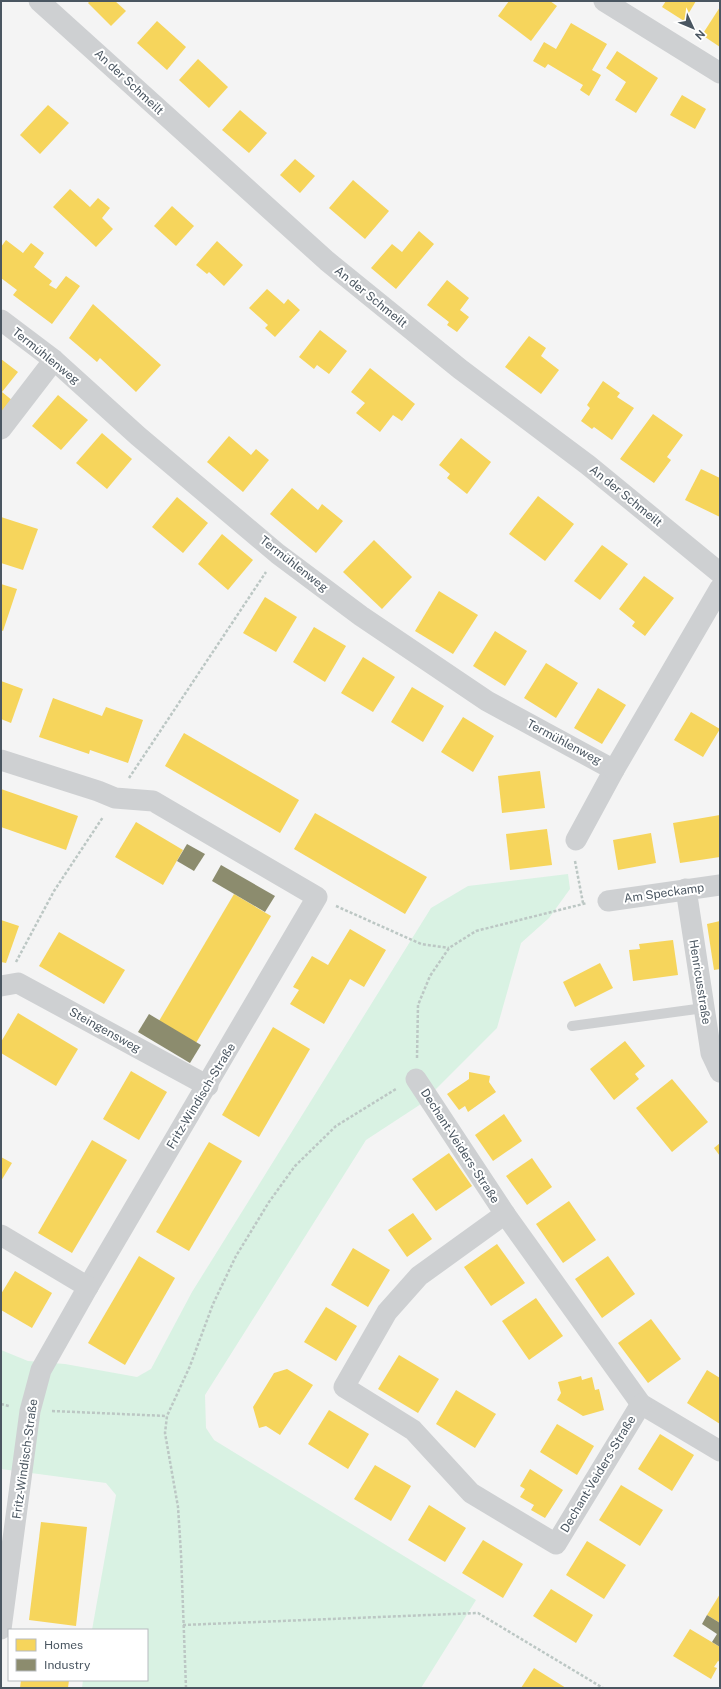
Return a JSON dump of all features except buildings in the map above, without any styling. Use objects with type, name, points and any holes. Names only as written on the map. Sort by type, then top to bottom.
[{"type":"street","name":"An der Schmeilt","points":[[39,1],[327,261],[460,369],[588,465],[720,573]]},
{"type":"street","points":[[604,1],[720,73]]},
{"type":"street","name":"Termühlenweg","points":[[1,320],[54,360],[138,436],[278,554],[361,616],[487,701],[614,770]]},
{"type":"street","points":[[1,429],[54,360]]},
{"type":"street","name":"Termühlenweg","points":[[576,840],[614,770],[720,588]]},
{"type":"street","points":[[1,760],[98,791],[115,798],[153,801],[317,897]]},
{"type":"street","name":"Am Speckamp","points":[[608,901],[720,885]]},
{"type":"street","name":"Henricusstraße","points":[[686,889],[711,1053],[720,1072]]},
{"type":"street","name":"Fritz-Windisch-Straße","points":[[1,1629],[4,1585],[30,1410],[41,1370],[88,1287],[208,1086],[317,897]]},
{"type":"street","name":"Steingensweg","points":[[2,985],[18,983],[208,1086]]},
{"type":"street","name":"Dechant-Veiders-Straße","points":[[416,1079],[505,1214],[641,1404],[720,1451]]},
{"type":"street","name":"Dechant-Veiders-Straße","points":[[505,1214],[419,1276],[387,1312],[344,1387],[413,1430],[471,1493],[556,1544],[641,1404]]},
{"type":"street","points":[[1,1235],[88,1287]]},
{"type":"lane","points":[[572,1026],[704,1008]]},
{"type":"path","points":[[2,985],[54,891],[278,554]]},
{"type":"path","points":[[576,840],[575,863],[583,903]]},
{"type":"path","points":[[317,897],[421,944],[449,948]]},
{"type":"path","points":[[186,1688],[179,1523],[165,1433],[167,1416],[190,1366],[214,1304],[233,1262],[269,1202],[295,1166],[336,1126],[380,1098],[416,1079],[418,1005],[430,976],[449,948],[476,931],[583,903],[608,901]]},
{"type":"path","points":[[1,1404],[30,1410],[167,1416]]},
{"type":"path","points":[[183,1625],[478,1613],[603,1688]]},
{"type":"green space","points":[[568,874],[570,889],[549,918],[521,943],[497,1028],[421,1104],[366,1140],[205,1395],[206,1428],[214,1440],[476,1600],[421,1688],[82,1688],[83,1681],[148,1681],[148,1629],[92,1629],[116,1495],[106,1483],[1,1469],[1,1350],[28,1361],[65,1364],[137,1377],[151,1369],[192,1292],[431,908],[468,886]]}]
